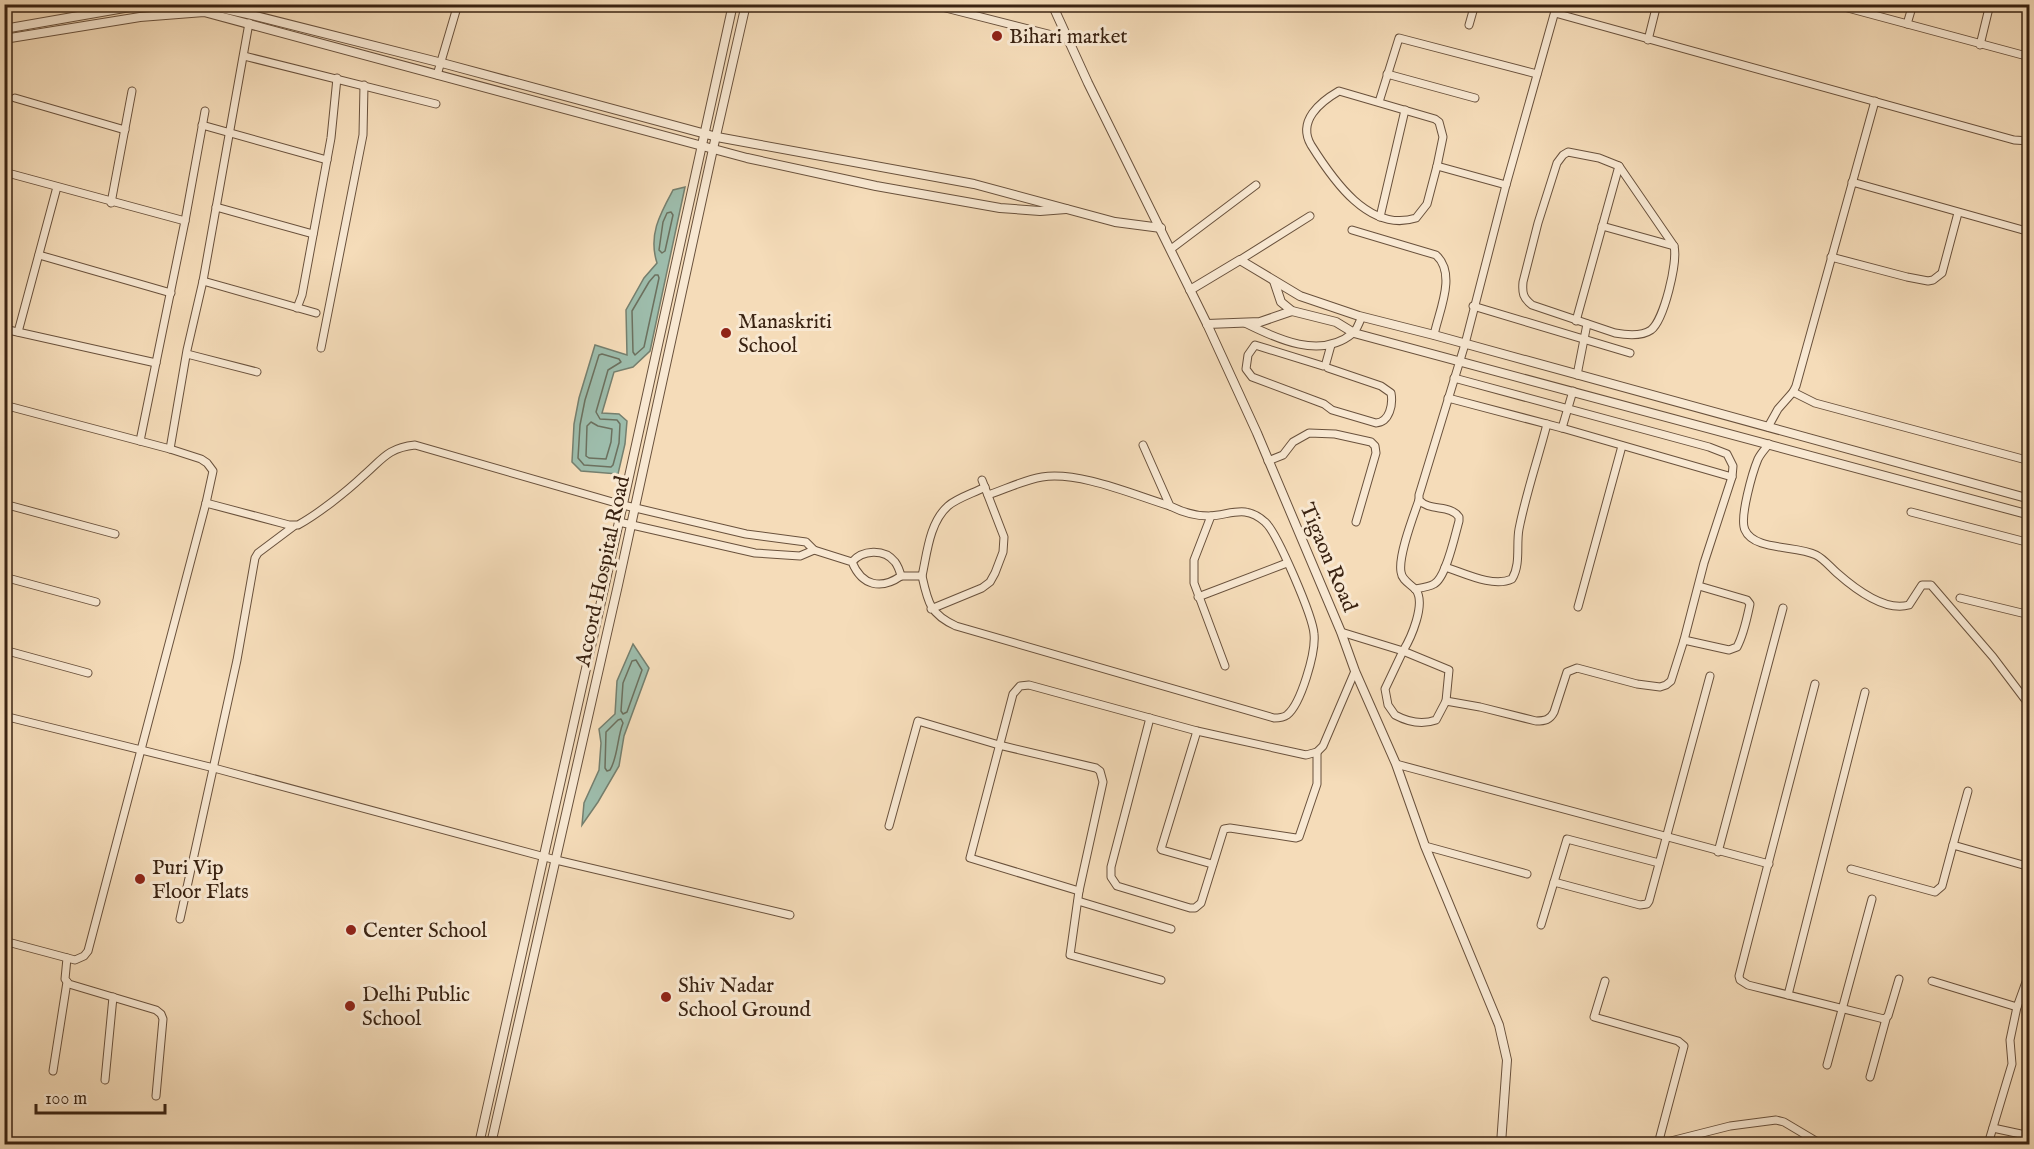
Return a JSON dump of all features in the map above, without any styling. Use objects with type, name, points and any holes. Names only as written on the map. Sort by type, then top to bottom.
[{"type":"street","points":[[4,29],[130,7],[169,4]]},
{"type":"street","points":[[202,4],[442,63],[717,137],[966,183],[1132,226],[1161,228]]},
{"type":"street","points":[[437,75],[458,4]]},
{"type":"street","points":[[479,1144],[620,522],[733,4]]},
{"type":"street","name":"Accord Hospital Road","points":[[491,1144],[632,524],[712,149],[717,137],[746,4]]},
{"type":"street","points":[[930,4],[1068,39]]},
{"type":"street","name":"Tigaon Road","points":[[1052,4],[1207,324],[1257,433],[1396,764],[1425,846],[1499,1025],[1507,1060],[1501,1144]]},
{"type":"street","points":[[1469,25],[1475,4]]},
{"type":"street","points":[[1341,632],[1403,651],[1449,670],[1446,701],[1436,720],[1428,723],[1404,720],[1395,715],[1388,705],[1385,689],[1403,651],[1410,637],[1420,603],[1415,589],[1400,572],[1407,538],[1465,345],[1473,306],[1557,4]]},
{"type":"street","points":[[1648,40],[1657,4]]},
{"type":"street","points":[[1907,24],[1913,4]]},
{"type":"street","points":[[1980,45],[1990,4]]},
{"type":"street","points":[[1835,5],[2030,57]]},
{"type":"street","points":[[4,39],[140,17],[204,12],[249,22],[712,149],[876,186],[1000,208],[1040,211],[1066,209]]},
{"type":"street","points":[[1555,13],[2014,140],[2030,141]]},
{"type":"street","points":[[171,449],[249,22]]},
{"type":"street","points":[[1379,102],[1399,38],[1537,74]]},
{"type":"street","points":[[244,56],[436,104]]},
{"type":"street","points":[[1387,74],[1475,98]]},
{"type":"street","points":[[297,308],[301,300],[331,138],[337,78]]},
{"type":"street","points":[[321,348],[363,135],[364,85]]},
{"type":"street","points":[[111,203],[132,91]]},
{"type":"street","points":[[1339,91],[1379,102],[1439,122],[1443,137],[1427,204],[1423,212],[1410,220],[1396,221],[1380,218],[1362,206],[1341,186],[1307,138],[1307,127],[1312,111],[1326,98],[1339,91]]},
{"type":"street","points":[[15,98],[125,130]]},
{"type":"street","points":[[1768,427],[1778,409],[1793,392],[1875,100]]},
{"type":"street","points":[[1380,218],[1405,110]]},
{"type":"street","points":[[140,441],[185,221],[204,111]]},
{"type":"street","points":[[202,125],[327,160]]},
{"type":"street","points":[[1574,152],[1610,161],[1619,166],[1674,246],[1672,276],[1656,325],[1650,331],[1627,336],[1576,321],[1532,305],[1525,300],[1522,292],[1538,223],[1557,163],[1563,155],[1574,152]]},
{"type":"street","points":[[1437,166],[1506,185]]},
{"type":"street","points":[[1576,321],[1619,166]]},
{"type":"street","points":[[4,172],[111,203],[185,221]]},
{"type":"street","points":[[1852,182],[2030,232]]},
{"type":"street","points":[[1171,249],[1256,185]]},
{"type":"street","points":[[18,332],[57,186]]},
{"type":"street","points":[[216,207],[313,234]]},
{"type":"street","points":[[1831,257],[1907,277],[1933,280],[1942,273],[1958,213]]},
{"type":"street","points":[[1190,290],[1310,216]]},
{"type":"street","points":[[1602,226],[1674,246]]},
{"type":"street","points":[[1352,230],[1436,255],[1443,261],[1446,269],[1446,284],[1434,335]]},
{"type":"street","points":[[39,255],[171,293]]},
{"type":"street","points":[[1240,260],[1300,296],[1362,317],[2030,499]]},
{"type":"street","points":[[203,281],[316,313]]},
{"type":"street","points":[[1274,281],[1281,302],[1292,311],[1336,322],[1354,333],[2030,515]]},
{"type":"street","points":[[1473,306],[1584,341],[1630,352]]},
{"type":"street","points":[[1207,324],[1260,322],[1292,311]]},
{"type":"street","points":[[1245,324],[1300,344],[1320,347],[1331,345],[1354,333],[1362,317]]},
{"type":"street","points":[[1578,375],[1587,324]]},
{"type":"street","points":[[4,328],[156,363]]},
{"type":"street","points":[[1255,345],[1326,366],[1381,386],[1391,393],[1392,400],[1387,419],[1382,423],[1376,423],[1332,410],[1324,404],[1252,377],[1246,369],[1248,355],[1255,345]]},
{"type":"street","points":[[1326,366],[1331,345]]},
{"type":"street","points":[[187,354],[257,372]]},
{"type":"street","points":[[1446,701],[1480,706],[1536,721],[1545,721],[1551,718],[1554,712],[1567,672],[1571,669],[1591,670],[1650,687],[1666,685],[1675,672],[1732,477],[1731,459],[1721,451],[1454,378]]},
{"type":"street","points":[[1562,428],[1573,391]]},
{"type":"street","points":[[1793,392],[1803,399],[1825,406],[2030,461]]},
{"type":"street","points":[[1448,399],[1562,428],[1732,477]]},
{"type":"street","points":[[4,405],[171,449],[201,459],[213,471],[88,951],[75,960],[4,941]]},
{"type":"street","points":[[1445,567],[1490,581],[1506,582],[1512,579],[1516,569],[1521,519],[1547,424]]},
{"type":"street","points":[[1268,461],[1283,456],[1293,442],[1309,433],[1335,434],[1371,442],[1375,446],[1376,453],[1356,522]]},
{"type":"street","points":[[1768,444],[1758,460],[1744,516],[1744,530],[1752,539],[1814,554],[1846,580],[1891,606],[1909,604],[1925,584],[1934,587],[1993,657],[2030,706]]},
{"type":"street","points":[[180,919],[214,768],[255,558],[258,553],[364,476],[383,456],[394,449],[415,445],[623,505],[746,534],[806,542],[814,550],[852,562]]},
{"type":"street","points":[[1143,445],[1170,506]]},
{"type":"street","points":[[1578,607],[1622,446]]},
{"type":"street","points":[[932,609],[982,588],[993,578],[1003,552],[1004,537],[988,495],[984,483],[948,506],[939,517],[930,541],[922,576],[932,609],[940,619],[956,626],[1280,718],[1293,709],[1298,699],[1313,651],[1314,634],[1305,601],[1272,529],[1261,518],[1242,511],[1230,511],[1211,516],[1193,514],[1086,481],[1064,477],[1042,477],[988,495]]},
{"type":"street","points":[[1415,589],[1434,584],[1439,580],[1459,517],[1454,511],[1430,507],[1419,500]]},
{"type":"street","points":[[206,503],[294,526]]},
{"type":"street","points":[[4,504],[115,534]]},
{"type":"street","points":[[1911,512],[2030,543]]},
{"type":"street","points":[[1211,516],[1196,551],[1193,566],[1194,583],[1225,666]]},
{"type":"street","points":[[620,522],[755,553],[800,556],[814,550]]},
{"type":"street","points":[[852,562],[857,556],[866,552],[879,553],[896,563],[902,576]]},
{"type":"street","points":[[852,562],[856,573],[864,580],[879,585],[891,584],[902,576],[922,576]]},
{"type":"street","points":[[1198,597],[1287,563]]},
{"type":"street","points":[[4,577],[96,602]]},
{"type":"street","points":[[1684,640],[1728,650],[1737,647],[1741,639],[1750,604],[1747,600],[1699,586]]},
{"type":"street","points":[[1960,598],[2030,615]]},
{"type":"street","points":[[1718,852],[1783,608]]},
{"type":"street","points":[[4,650],[88,673]]},
{"type":"street","points":[[1079,891],[970,858],[1013,694],[1020,686],[1029,685],[1197,731],[1306,755],[1317,752],[1323,746],[1355,671]]},
{"type":"street","points":[[1554,882],[1644,905],[1649,901],[1710,676]]},
{"type":"street","points":[[1815,684],[1739,976],[1740,981],[1748,985],[1886,1019]]},
{"type":"street","points":[[1788,995],[1865,692]]},
{"type":"street","points":[[4,716],[214,768],[544,857],[790,915]]},
{"type":"street","points":[[1150,718],[1111,867],[1111,877],[1118,886],[1195,908],[1201,903],[1222,831],[1226,828],[1299,837],[1317,784],[1317,752]]},
{"type":"street","points":[[889,826],[918,722],[999,745],[1096,768],[1100,771],[1103,782],[1079,891],[1070,955],[1161,980]]},
{"type":"street","points":[[1197,731],[1161,849],[1212,864]]},
{"type":"street","points":[[1396,764],[1769,864]]},
{"type":"street","points":[[1851,868],[1935,892],[1942,886],[1968,791]]},
{"type":"street","points":[[1541,925],[1568,839],[1659,863]]},
{"type":"street","points":[[1953,845],[2030,867]]},
{"type":"street","points":[[1425,846],[1527,874]]},
{"type":"street","points":[[1827,1065],[1872,899]]},
{"type":"street","points":[[1078,901],[1171,929]]},
{"type":"street","points":[[53,1071],[67,982],[68,958]]},
{"type":"street","points":[[1988,1144],[2012,1064],[2010,1040],[2017,1007],[2030,971]]},
{"type":"street","points":[[1870,1077],[1899,979]]},
{"type":"street","points":[[1605,981],[1594,1017],[1678,1041],[1684,1047],[1659,1144],[1730,1126],[1776,1120],[1784,1122],[1821,1144]]},
{"type":"street","points":[[1932,981],[2017,1007]]},
{"type":"street","points":[[67,982],[156,1010],[161,1014],[163,1019],[156,1096]]},
{"type":"street","points":[[105,1080],[113,997]]},
{"type":"street","points":[[1993,1128],[2030,1136]]},
{"type":"water","points":[[685,187],[650,351],[633,367],[614,372],[602,413],[619,414],[627,421],[625,444],[618,474],[581,471],[572,462],[574,424],[579,398],[595,345],[627,355],[626,310],[644,278],[657,263],[655,234],[664,208],[673,190]]},
{"type":"water","points":[[633,644],[649,668],[624,736],[619,766],[582,825],[584,803],[599,770],[601,743],[599,729],[615,714],[617,681]]},
{"type":"place","name":"Bihari market","points":[[997,36]]},
{"type":"place","name":"Manaskriti School","points":[[726,333]]},
{"type":"place","name":"Puri Vip Floor Flats","points":[[140,879]]},
{"type":"place","name":"Center School","points":[[351,930]]},
{"type":"place","name":"Shiv Nadar School Ground","points":[[666,997]]},
{"type":"place","name":"Delhi Public School","points":[[350,1006]]}]
